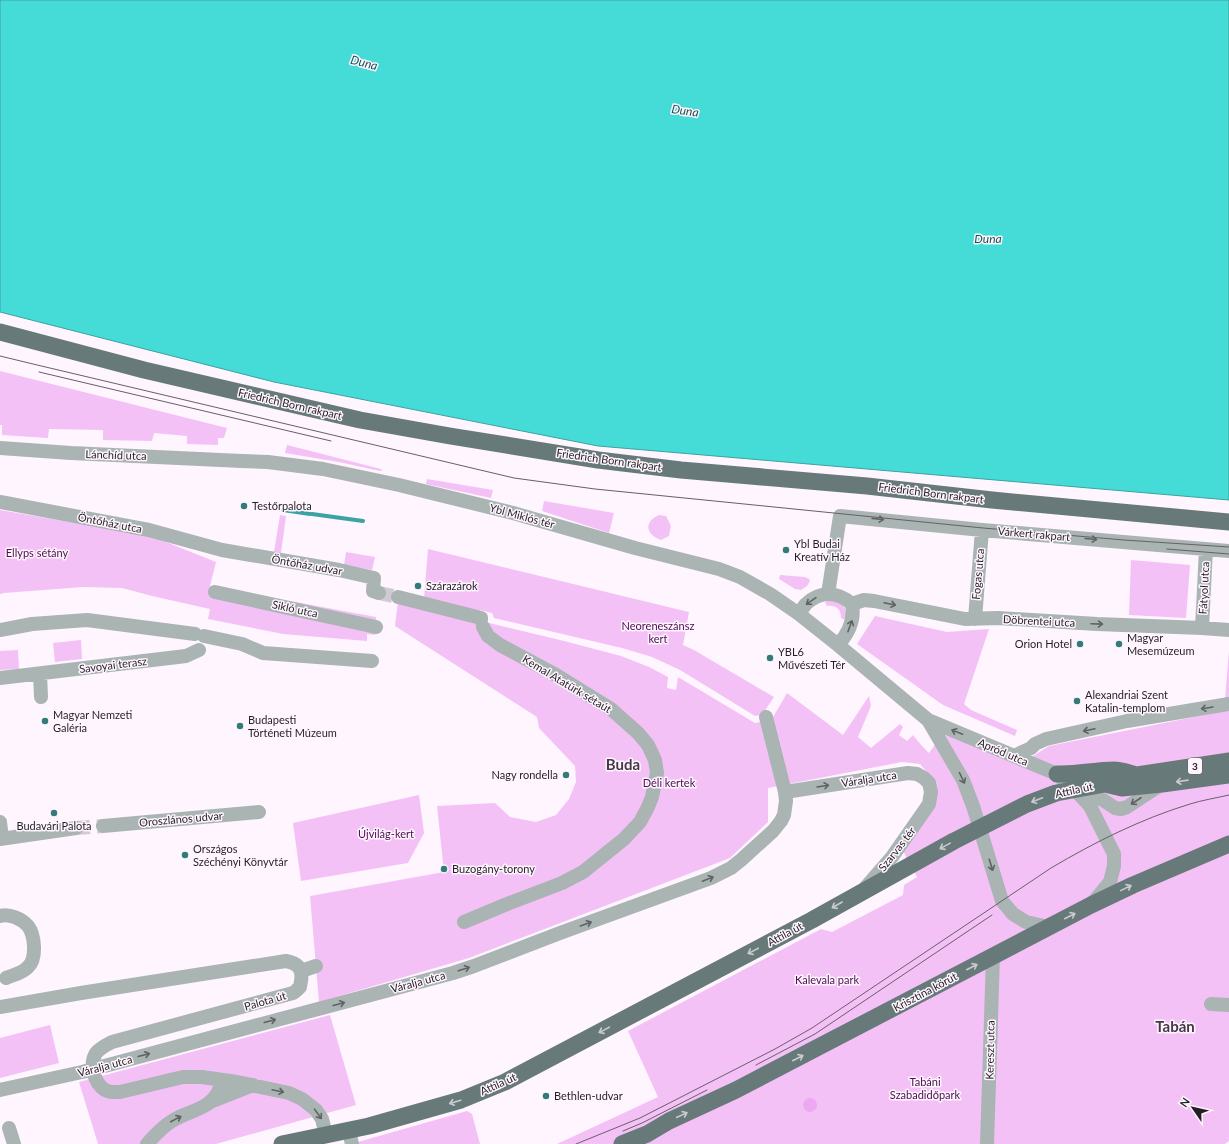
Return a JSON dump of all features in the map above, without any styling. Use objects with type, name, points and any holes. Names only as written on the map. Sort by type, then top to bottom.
[{"type":"main road","name":"Friedrich Born rakpart","points":[[0,332],[144,370],[360,420],[590,458],[681,470],[852,484],[992,500],[1229,522]]},
{"type":"main road","name":"3","points":[[1057,774],[1071,775],[1116,770],[1162,778],[1229,761]]},
{"type":"main road","points":[[1105,784],[1137,774]]},
{"type":"main road","name":"Attila út","points":[[282,1144],[326,1135],[350,1137],[376,1124],[461,1100],[505,1082],[812,920],[979,827],[1027,804],[1056,793],[1105,784],[1122,788],[1162,778],[1229,774]]},
{"type":"main road","name":"Krisztina körút","points":[[622,1144],[647,1134],[669,1121],[736,1090],[1091,905],[1133,885],[1229,844]]},
{"type":"street","name":"Lánchíd utca","points":[[0,448],[71,454],[233,460]]},
{"type":"street","name":"Ybl Miklós tér","points":[[233,460],[268,462],[339,472],[513,513],[628,546],[719,569],[740,577],[765,590],[820,630]]},
{"type":"street","name":"Öntőház utca","points":[[0,502],[149,530],[219,549]]},
{"type":"street","name":"Várkert rakpart","points":[[828,594],[840,516],[982,530],[1229,551]]},
{"type":"street","name":"Fogas utca","points":[[975,619],[982,530]]},
{"type":"street","name":"Öntőház udvar","points":[[219,549],[374,578],[373,591],[379,593]]},
{"type":"street","name":"Fátyol utca","points":[[1202,628],[1206,549]]},
{"type":"street","name":"Sikló utca","points":[[215,592],[376,627]]},
{"type":"street","points":[[799,614],[806,604],[816,597],[828,594],[839,595],[852,604],[852,620],[849,630],[838,645]]},
{"type":"street","name":"Kemal Atatürk sétaút","points":[[398,597],[481,618],[482,624],[488,636],[500,645],[556,675],[611,709],[638,733],[648,745],[655,760],[657,773],[652,797],[640,822],[624,839],[583,872],[562,883],[464,922]]},
{"type":"street","name":"Döbrentei utca","points":[[852,604],[858,601],[874,601],[966,619],[998,618],[1229,630]]},
{"type":"street","points":[[0,630],[32,624],[87,620],[200,641],[242,644],[264,653],[372,661]]},
{"type":"street","name":"Apród utca","points":[[820,630],[928,720],[1057,774],[1074,789]]},
{"type":"street","name":"Savoyai terasz","points":[[0,678],[186,656],[200,641]]},
{"type":"street","points":[[40,674],[41,697]]},
{"type":"street","points":[[1014,756],[1046,739],[1127,722],[1229,704]]},
{"type":"street","name":"Váralja utca","points":[[0,1090],[93,1069],[453,973],[711,878],[731,868],[741,860],[773,831],[784,815],[786,801],[785,792],[766,717]]},
{"type":"street","name":"Apród utca","points":[[928,720],[963,780],[979,827]]},
{"type":"street","name":"Váralja utca","points":[[785,792],[908,773],[917,774],[929,783],[931,792],[929,804]]},
{"type":"street","points":[[1074,789],[1103,800],[1115,808],[1121,809],[1127,807],[1162,778]]},
{"type":"street","points":[[1074,789],[1090,806],[1114,854],[1114,866],[1110,882],[1091,905]]},
{"type":"street","name":"Szarvas tér","points":[[862,891],[892,857],[929,804]]},
{"type":"street","name":"Oroszlános udvar","points":[[103,826],[259,812]]},
{"type":"street","points":[[0,822],[1,838],[76,828]]},
{"type":"street","name":"3","points":[[979,827],[1002,901],[1005,906],[1013,914],[1026,922],[1049,927]]},
{"type":"street","points":[[0,916],[4,915],[18,918],[28,926],[33,939],[34,956],[29,967],[6,978]]},
{"type":"street","name":"Kereszt utca","points":[[987,1144],[993,956]]},
{"type":"street","points":[[0,1007],[286,961],[298,965],[301,971],[316,966]]},
{"type":"street","name":"Palota út","points":[[93,1069],[96,1053],[112,1042],[293,994],[300,986],[302,978],[301,971]]},
{"type":"street","points":[[1211,1004],[1229,1005]]},
{"type":"street","points":[[93,1069],[96,1080],[101,1086],[106,1090],[113,1092],[120,1092],[183,1077],[202,1076],[253,1085],[289,1094],[302,1099],[316,1110],[322,1119],[326,1135]]},
{"type":"street","points":[[147,1144],[158,1132],[173,1120],[205,1106],[210,1102],[218,1092],[222,1080]]},
{"type":"street","points":[[210,1102],[253,1085]]},
{"type":"street","points":[[9,1128],[14,1144]]},
{"type":"green space","points":[[0,371],[227,428],[224,438],[218,438],[218,445],[187,444],[187,436],[154,433],[152,441],[103,440],[103,430],[49,429],[48,438],[2,435],[2,425],[0,425]]},
{"type":"green space","points":[[287,445],[382,470],[380,471],[339,462],[285,453]]},
{"type":"green space","points":[[427,479],[493,490],[491,498],[426,484]]},
{"type":"green space","points":[[544,501],[614,513],[609,533],[542,511]]},
{"type":"green space","name":"Ellyps sétány","points":[[0,510],[151,536],[216,562],[210,586],[376,617],[375,635],[367,634],[367,641],[283,634],[208,619],[210,609],[122,588],[83,587],[0,594]]},
{"type":"green space","points":[[280,515],[286,516],[281,553],[274,552]]},
{"type":"green space","points":[[659,515],[666,516],[671,526],[669,536],[661,540],[652,535],[648,528],[650,521]]},
{"type":"green space","name":"Neoreneszánsz kert","points":[[428,549],[689,612],[683,645],[774,697],[762,715],[755,716],[680,670],[652,657],[622,648],[494,618],[492,613],[480,610],[478,613],[424,599]]},
{"type":"green space","points":[[346,552],[375,557],[372,570],[344,565]]},
{"type":"green space","points":[[1131,560],[1190,565],[1186,618],[1129,615]]},
{"type":"green space","points":[[780,575],[805,577],[810,581],[807,586],[801,590],[795,589],[779,579]]},
{"type":"green space","points":[[832,600],[843,606],[846,610],[847,621],[841,618],[840,612],[837,608],[827,606],[825,602]]},
{"type":"green space","points":[[398,601],[621,656],[649,667],[668,677],[667,688],[676,690],[678,677],[755,723],[772,719],[787,693],[843,735],[869,696],[871,706],[858,737],[871,748],[900,724],[903,727],[899,735],[907,741],[913,735],[929,753],[945,731],[1022,763],[1049,746],[1224,711],[1229,651],[1229,1141],[1225,1144],[557,1144],[658,1097],[628,1031],[821,929],[832,932],[903,895],[904,885],[917,877],[903,851],[935,782],[920,764],[902,762],[768,788],[768,822],[730,858],[469,958],[319,1002],[310,896],[444,872],[437,806],[495,803],[510,817],[536,822],[556,815],[569,799],[576,782],[575,766],[539,728],[537,717],[395,626]]},
{"type":"green space","points":[[875,616],[947,632],[989,629],[964,704],[971,710],[1017,730],[1015,736],[943,705],[857,644]]},
{"type":"green space","points":[[81,640],[82,659],[55,662],[53,643]]},
{"type":"green space","points":[[18,650],[19,669],[0,670],[0,651]]},
{"type":"green space","name":"Újvilág-kert","points":[[419,795],[424,833],[408,863],[301,881],[293,823]]},
{"type":"green space","points":[[330,1015],[356,1105],[216,1144],[98,1144],[79,1082]]},
{"type":"green space","points":[[50,1025],[59,1063],[0,1078],[0,1038]]},
{"type":"green space","points":[[467,1111],[472,1114],[480,1144],[351,1144]]},
{"type":"shaded area","points":[[807,1098],[813,1098],[817,1102],[817,1108],[813,1112],[807,1112],[803,1108],[803,1102]]},
{"type":"water","name":"Duna","points":[[0,0],[1229,0],[1229,500],[598,446],[274,382],[0,312]]},
{"type":"waterway","points":[[283,510],[310,514]]},
{"type":"waterway","points":[[312,514],[363,521]]},
{"type":"tunnel","points":[[379,593],[398,597]]},
{"type":"tunnel","points":[[76,828],[103,826]]},
{"type":"tram line","points":[[0,356],[514,478],[595,489],[983,528],[1229,547]]},
{"type":"tram line","points":[[39,372],[331,441]]},
{"type":"tram line","points":[[1167,549],[1229,554]]},
{"type":"tram line","points":[[576,1144],[640,1118],[775,1049],[812,1028],[1051,868],[1084,849],[1136,824],[1172,810],[1229,795]]},
{"type":"tram line","points":[[756,1065],[815,1034],[992,915]]},
{"type":"tram line","points":[[623,1131],[707,1090]]},
{"type":"place","name":"Testőrpalota","points":[[244,506]]},
{"type":"place","name":"Ybl Budai Kreatív Ház","points":[[786,550]]},
{"type":"place","name":"Szárazárok","points":[[418,586]]},
{"type":"place","name":"Orion Hotel","points":[[1080,644]]},
{"type":"place","name":"Magyar Mesemúzeum","points":[[1119,644]]},
{"type":"place","name":"YBL6 Művészeti Tér","points":[[770,658]]},
{"type":"place","name":"Alexandriai Szent Katalin-templom","points":[[1077,701]]},
{"type":"place","name":"Magyar Nemzeti Galéria","points":[[45,721]]},
{"type":"place","name":"Budapesti Történeti Múzeum","points":[[240,726]]},
{"type":"place","name":"Nagy rondella","points":[[566,775]]},
{"type":"place","name":"Budavári Palota","points":[[54,813]]},
{"type":"place","name":"Országos Széchényi Könyvtár","points":[[185,855]]},
{"type":"place","name":"Buzogány-torony","points":[[444,869]]},
{"type":"place","name":"Bethlen-udvar","points":[[546,1096]]},
{"type":"district","name":"Buda","points":[[623,765]]},
{"type":"district","name":"Tabán","points":[[1175,1027]]},
{"type":"park label","name":"Déli kertek","points":[[669,783]]},
{"type":"park label","name":"Kalevala park","points":[[827,980]]},
{"type":"park label","name":"Tabáni Szabadidőpark","points":[[925,1088]]}]
